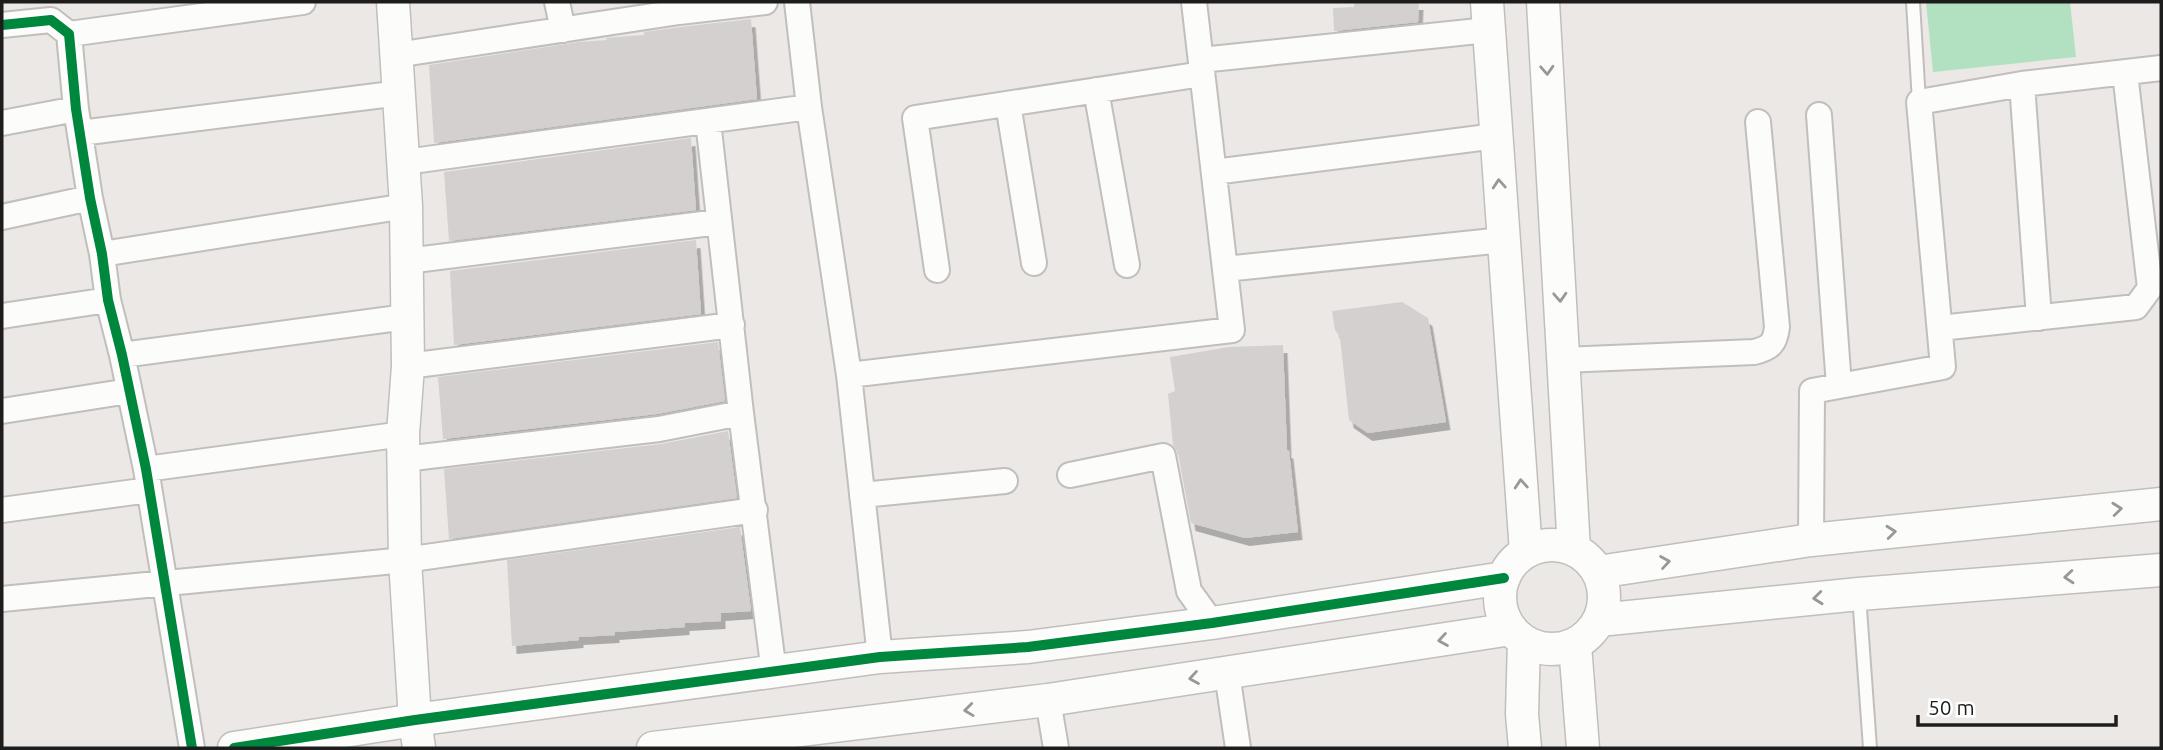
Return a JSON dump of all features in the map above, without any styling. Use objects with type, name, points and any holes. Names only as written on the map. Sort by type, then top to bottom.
[{"type":"street","points":[[2,25],[51,20],[69,34],[303,2]]},
{"type":"street","points":[[393,2],[405,162],[408,366],[403,447],[405,560],[417,734]]},
{"type":"street","points":[[557,2],[563,30]]},
{"type":"street","points":[[396,55],[563,30],[679,7],[765,2]]},
{"type":"street","points":[[797,2],[809,107],[849,375],[880,657]]},
{"type":"street","points":[[849,375],[1232,330],[1194,2]]},
{"type":"street","points":[[1543,2],[1574,550]]},
{"type":"street","points":[[937,270],[915,118],[1097,90],[1201,67],[1487,16],[1526,552]]},
{"type":"street","points":[[69,34],[78,121],[90,198],[108,300],[147,480],[192,748]]},
{"type":"street","points":[[1811,540],[1812,391],[1943,367],[1919,102],[2022,84],[2161,68]]},
{"type":"street","points":[[1940,328],[2136,307],[2150,288],[2125,73]]},
{"type":"street","points":[[2022,84],[2039,318]]},
{"type":"street","points":[[1097,90],[1127,265]]},
{"type":"street","points":[[2,123],[78,121],[400,93]]},
{"type":"street","points":[[1008,104],[1034,263]]},
{"type":"street","points":[[405,162],[809,107]]},
{"type":"street","points":[[1819,115],[1839,386]]},
{"type":"street","points":[[708,121],[774,673]]},
{"type":"street","points":[[1563,359],[1754,352],[1768,349],[1776,341],[1777,327],[1758,122]]},
{"type":"street","points":[[1214,172],[1496,136]]},
{"type":"street","points":[[2,217],[90,198]]},
{"type":"street","points":[[102,254],[406,206]]},
{"type":"street","points":[[407,261],[719,222]]},
{"type":"street","points":[[1225,269],[1503,240]]},
{"type":"street","points":[[2,316],[108,300]]},
{"type":"street","points":[[122,355],[406,317]]},
{"type":"street","points":[[408,366],[732,325]]},
{"type":"street","points":[[2,411],[129,391]]},
{"type":"street","points":[[2,510],[147,480],[403,447],[659,429],[741,413]]},
{"type":"street","points":[[1070,475],[1163,456],[1189,591],[1212,623]]},
{"type":"street","points":[[862,495],[1005,481]]},
{"type":"street","points":[[1598,572],[1811,540],[2161,504]]},
{"type":"street","points":[[2,599],[405,560],[755,510]]},
{"type":"street","points":[[1558,545],[1574,550],[1588,559],[1598,572],[1604,588],[1604,604],[1599,620],[1590,634],[1575,645],[1558,650],[1540,649],[1517,635],[1502,613],[1500,595],[1504,578],[1513,562],[1526,552],[1542,546],[1558,545]]},
{"type":"street","points":[[1599,620],[1859,594],[2161,570]]},
{"type":"street","points":[[234,748],[417,734],[880,657],[1028,647],[1212,623],[1504,578]]},
{"type":"street","points":[[653,748],[772,742],[1227,673],[1517,635]]},
{"type":"street","points":[[1517,635],[1525,748]]},
{"type":"street","points":[[1575,645],[1583,748]]},
{"type":"street","points":[[1227,673],[1238,748]]},
{"type":"street","points":[[1048,700],[1056,748]]},
{"type":"street","points":[[1576,748],[1580,711]]},
{"type":"street","points":[[1522,714],[1533,748]]},
{"type":"lane","points":[[1913,2],[1919,102]]},
{"type":"lane","points":[[1859,594],[1870,748]]},
{"type":"green space","points":[[1926,2],[2070,2],[2076,57],[1933,72]]},
{"type":"building","points":[[1354,2],[1419,2],[1418,22],[1334,31],[1333,8],[1354,7]]},
{"type":"building","points":[[751,19],[757,99],[434,143],[429,65],[607,40],[606,38],[644,35],[644,32]]},
{"type":"building","points":[[691,138],[696,210],[449,241],[444,172]]},
{"type":"building","points":[[696,240],[701,314],[454,345],[450,271]]},
{"type":"building","points":[[1402,302],[1428,318],[1446,422],[1368,433],[1349,420],[1340,337],[1335,330],[1332,311]]},
{"type":"building","points":[[718,342],[725,401],[657,414],[443,439],[438,377]]},
{"type":"building","points":[[1283,345],[1287,450],[1298,532],[1245,538],[1191,523],[1178,453],[1173,445],[1168,394],[1175,391],[1170,357],[1229,347]]},
{"type":"building","points":[[728,431],[737,498],[449,539],[444,469],[661,444]]},
{"type":"building","points":[[740,527],[751,611],[721,613],[721,621],[685,623],[685,627],[615,632],[615,635],[579,637],[579,640],[512,646],[507,560]]},
{"type":"cycle path","points":[[2,25],[51,20],[69,34],[76,109],[90,198],[108,300],[146,469],[192,748]]},
{"type":"cycle path","points":[[234,748],[415,720],[880,657],[1028,647],[1212,623],[1504,578]]}]
